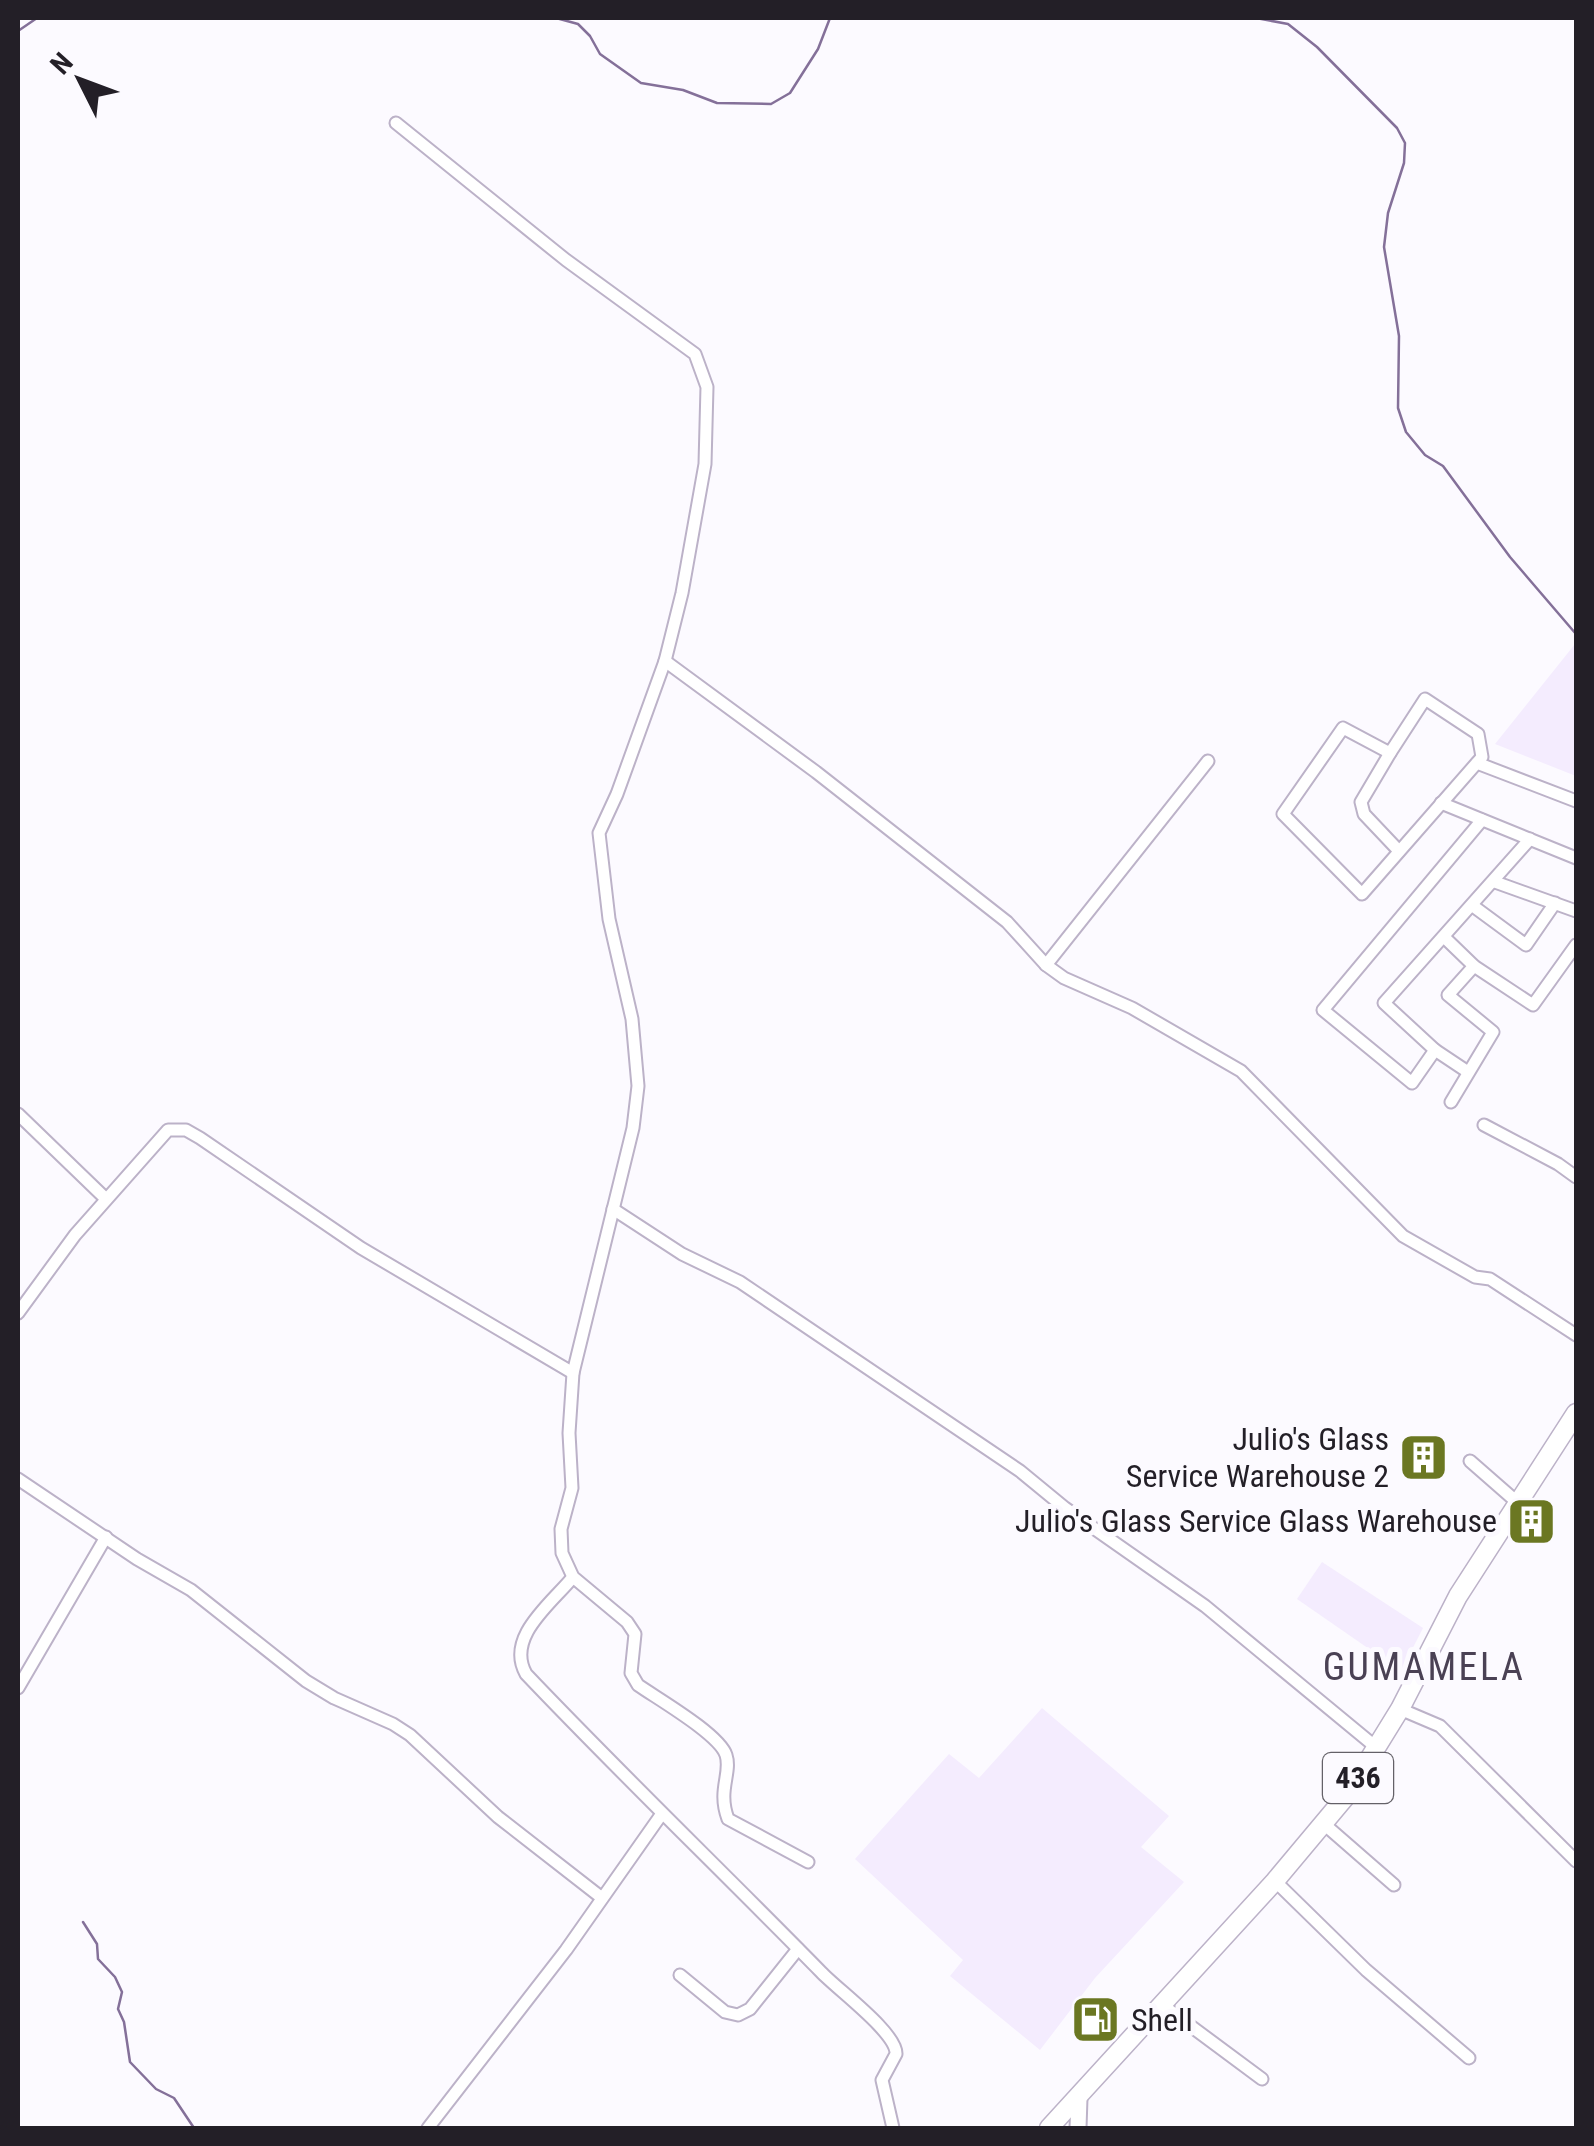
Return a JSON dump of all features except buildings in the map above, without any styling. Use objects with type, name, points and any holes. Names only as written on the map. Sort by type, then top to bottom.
[{"type":"main road","name":"436","points":[[1049,2128],[1324,1824],[1378,1748],[1458,1596],[1576,1413]]},
{"type":"main road","points":[[1078,2128],[1079,2098]]},
{"type":"street","points":[[396,124],[566,260],[695,354],[708,387],[705,464],[666,661],[600,833],[609,918],[638,1060],[633,1128],[573,1373],[569,1433],[572,1488],[561,1529],[562,1553],[573,1578],[627,1622],[635,1634],[631,1673],[638,1685],[720,1744],[728,1759],[722,1790],[728,1818],[808,1862]]},
{"type":"street","points":[[666,661],[816,772],[1007,922],[1046,966],[1132,1008],[1241,1071],[1403,1236],[1475,1276],[1490,1280],[1576,1335]]},
{"type":"street","points":[[1390,753],[1343,728],[1282,814],[1362,894],[1482,757],[1478,734],[1424,699],[1361,802],[1364,814],[1399,851]]},
{"type":"street","points":[[1046,966],[1208,761]]},
{"type":"street","points":[[1477,763],[1576,801]]},
{"type":"street","points":[[1441,803],[1576,858]]},
{"type":"street","points":[[1435,1050],[1412,1082],[1322,1010],[1482,820]]},
{"type":"street","points":[[1468,1072],[1435,1050],[1384,1003],[1530,839]]},
{"type":"street","points":[[1495,882],[1576,911]]},
{"type":"street","points":[[1473,906],[1526,945],[1555,903]]},
{"type":"street","points":[[1444,937],[1474,966],[1533,1005],[1576,945]]},
{"type":"street","points":[[1451,1102],[1494,1032],[1448,995],[1474,966]]},
{"type":"street","points":[[18,1114],[105,1198]]},
{"type":"street","points":[[1484,1126],[1576,1177]]},
{"type":"street","points":[[18,1314],[105,1198],[168,1130],[186,1130],[361,1248],[573,1373]]},
{"type":"street","points":[[613,1209],[682,1254],[740,1282],[1020,1472],[1064,1508],[1205,1606],[1378,1748]]},
{"type":"street","points":[[1470,1461],[1518,1503]]},
{"type":"street","points":[[18,1479],[191,1590],[306,1681],[410,1735],[498,1817],[602,1898]]},
{"type":"street","points":[[18,1688],[106,1538]]},
{"type":"street","points":[[573,1578],[532,1622],[520,1652],[520,1665],[661,1814],[893,2040],[896,2054],[882,2080],[893,2128]]},
{"type":"street","points":[[1400,1709],[1440,1726],[1576,1860]]},
{"type":"street","points":[[428,2128],[566,1950],[661,1814]]},
{"type":"street","points":[[1324,1824],[1394,1885]]},
{"type":"street","points":[[1274,1881],[1366,1970],[1468,2058]]},
{"type":"street","points":[[680,1976],[725,2012],[738,2015],[750,2008],[798,1949]]},
{"type":"street","points":[[1161,2004],[1262,2079]]},
{"type":"shaded area","points":[[1576,644],[1576,776],[1495,744]]},
{"type":"shaded area","points":[[1322,1562],[1423,1628],[1401,1671],[1297,1599]]},
{"type":"shaded area","points":[[1042,1708],[1169,1816],[1141,1847],[1184,1882],[1095,1978],[1040,2050],[950,1976],[963,1960],[855,1859],[949,1754],[979,1778]]},
{"type":"waterway","points":[[18,31],[37,18]]},
{"type":"waterway","points":[[556,18],[578,24],[600,54],[641,83],[683,90],[717,103],[771,104],[790,93],[818,49],[830,18]]},
{"type":"waterway","points":[[1256,18],[1288,24],[1317,47],[1397,128],[1405,143],[1384,247],[1399,336],[1398,408],[1406,432],[1425,455],[1443,466],[1510,557],[1576,634]]},
{"type":"waterway","points":[[83,1922],[97,1944],[98,1959],[115,1977],[122,1992],[118,2009],[130,2062],[156,2089],[174,2098],[194,2128]]},
{"type":"place","name":"Julio's Glass Service Warehouse 2","points":[[1424,1457]]},
{"type":"place","name":"Julio's Glass Service Glass Warehouse","points":[[1532,1521]]},
{"type":"place","name":"Shell","points":[[1096,2020]]},
{"type":"district","name":"GUMAMELA","points":[[1424,1667]]}]
